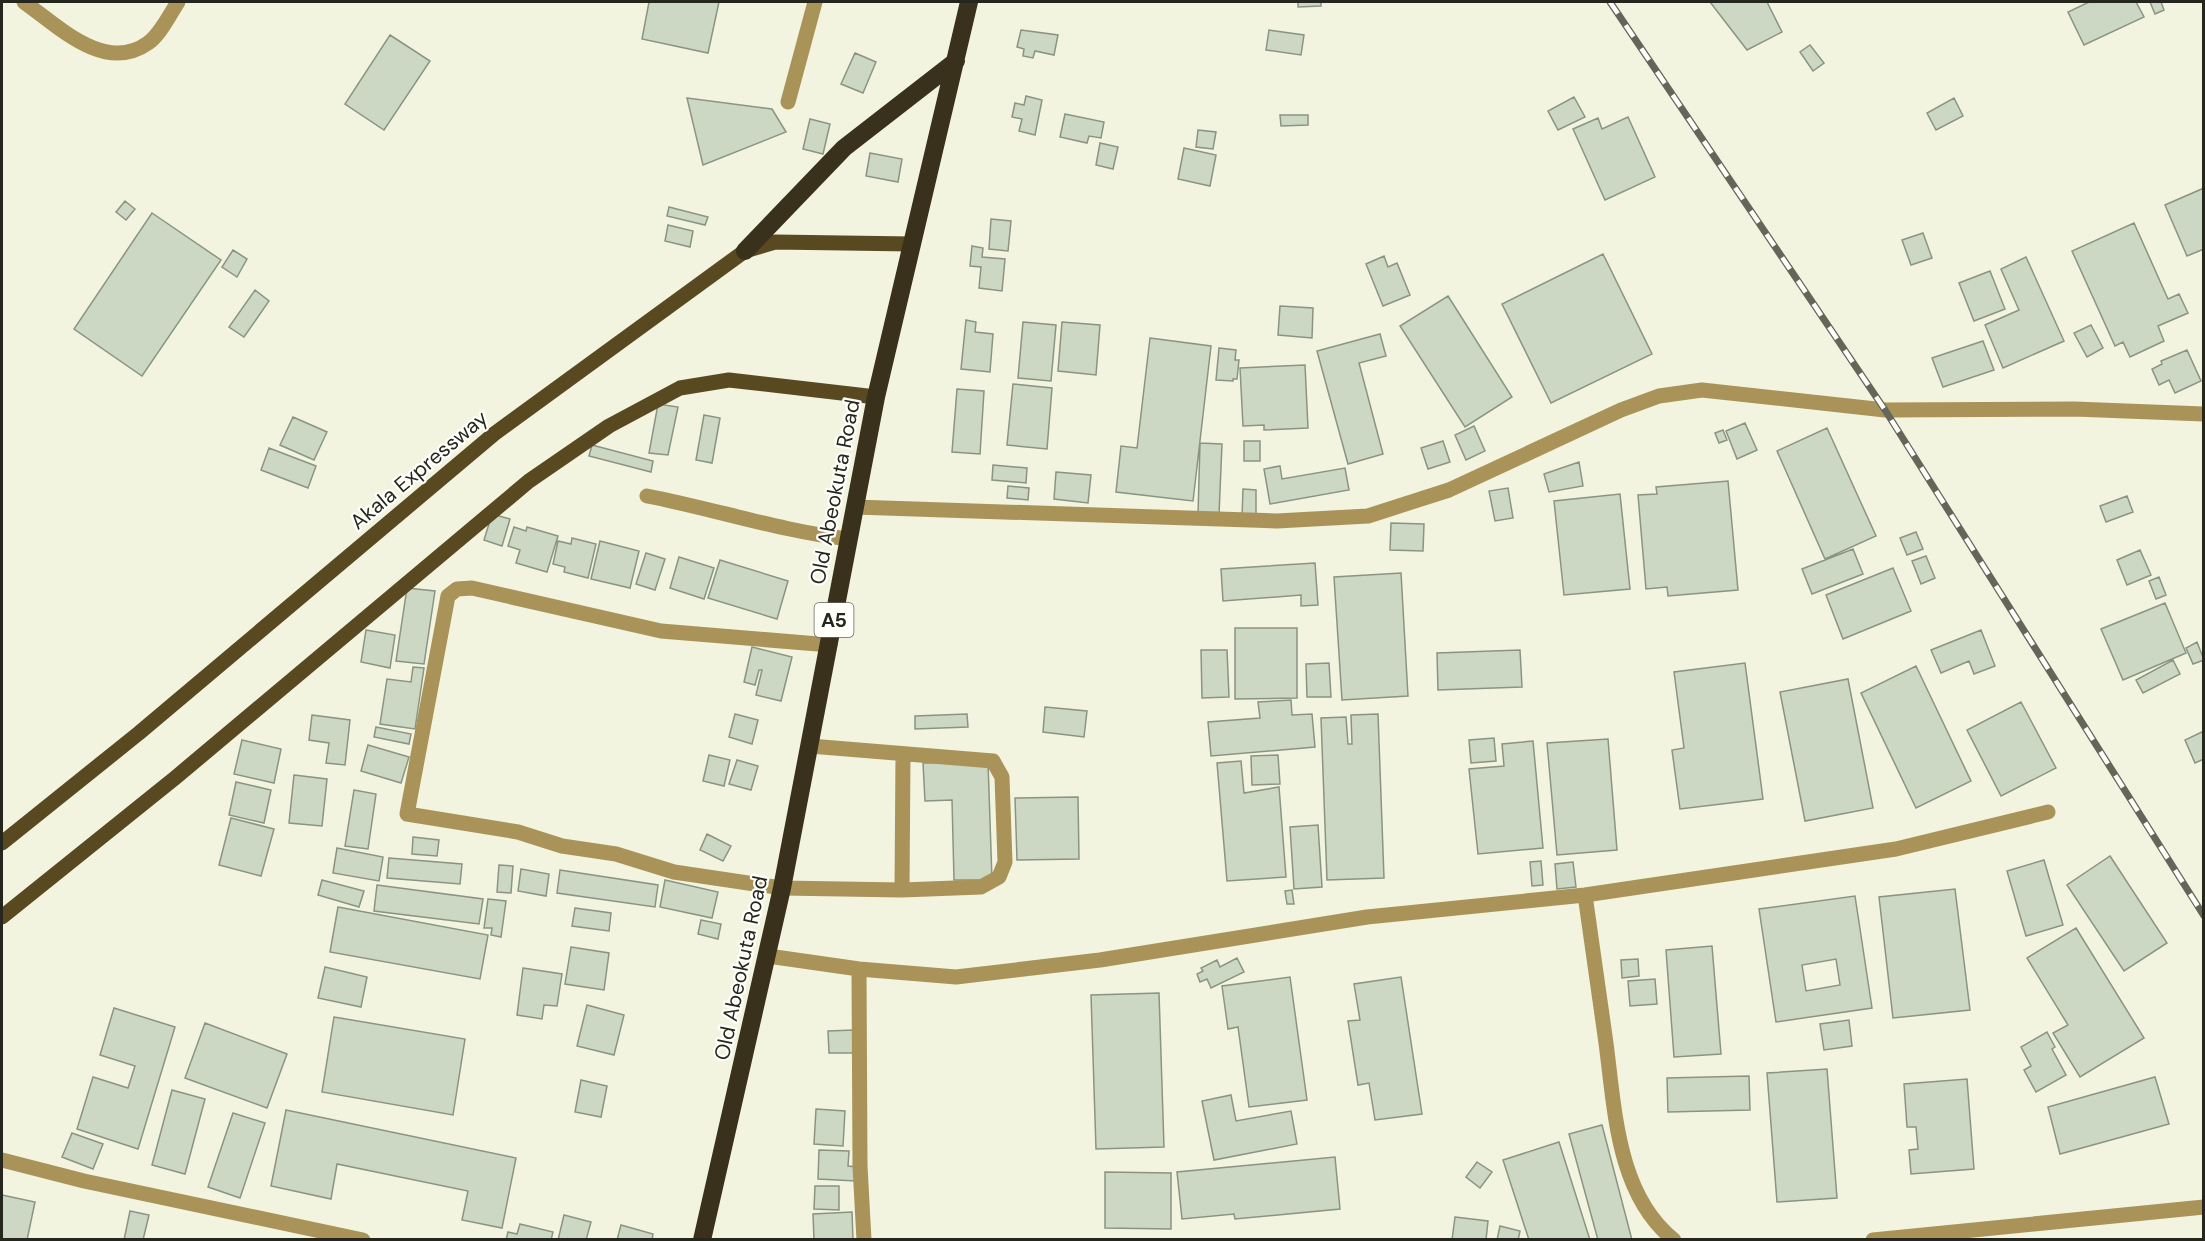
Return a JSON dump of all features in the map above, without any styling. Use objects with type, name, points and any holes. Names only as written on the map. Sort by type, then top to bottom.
[{"type":"highway","name":"Old Abeokuta Road","points":[[702,1239],[768,956],[830,645],[876,397],[969,2]]},
{"type":"highway","points":[[745,250],[844,148],[956,61]]},
{"type":"main road","name":"Akala Expressway","points":[[2,843],[139,733],[494,435],[577,371],[745,250],[775,242],[912,244]]},
{"type":"main road","points":[[2,917],[175,777],[529,481],[609,426],[680,388],[729,380],[876,397]]},
{"type":"street","points":[[24,2],[88,48],[117,53],[150,43],[178,2]]},
{"type":"street","points":[[788,102],[815,2]]},
{"type":"street","points":[[855,507],[1277,521],[1368,516],[1449,490],[1621,410],[1659,396],[1701,390],[1885,410],[2074,409],[2204,414]]},
{"type":"street","points":[[647,496],[714,509],[784,529],[849,539]]},
{"type":"street","points":[[810,746],[993,761],[1002,777],[1005,862],[999,877],[981,887],[902,890],[782,888],[674,872],[616,854],[562,846],[518,832],[407,814],[447,597],[457,589],[472,588],[661,631],[830,645]]},
{"type":"street","points":[[902,890],[903,754]]},
{"type":"street","points":[[768,956],[859,969],[956,977],[1100,960],[1367,917],[1585,895],[1896,849],[2048,812]]},
{"type":"street","points":[[1585,895],[1620,1143],[1638,1194],[1657,1226],[1674,1239]]},
{"type":"street","points":[[859,969],[860,1166],[864,1239]]},
{"type":"street","points":[[2,1160],[84,1181],[363,1239]]},
{"type":"street","points":[[1873,1239],[2204,1207]]},
{"type":"building","points":[[649,2],[719,2],[708,53],[642,39]]},
{"type":"building","points":[[1298,2],[1321,2],[1321,6],[1298,7]]},
{"type":"building","points":[[1710,2],[1767,2],[1782,32],[1747,50]]},
{"type":"building","points":[[2089,2],[2136,2],[2144,17],[2084,45],[2068,12]]},
{"type":"building","points":[[2150,2],[2161,2],[2164,10],[2155,14]]},
{"type":"building","points":[[1021,30],[1058,35],[1054,55],[1035,51],[1033,58],[1023,56],[1024,49],[1017,47]]},
{"type":"building","points":[[1269,30],[1304,35],[1301,55],[1266,50]]},
{"type":"building","points":[[390,35],[430,61],[384,130],[345,104]]},
{"type":"building","points":[[1810,45],[1824,63],[1813,71],[1800,52]]},
{"type":"building","points":[[855,53],[876,62],[863,93],[841,84]]},
{"type":"building","points":[[1026,96],[1042,100],[1035,135],[1019,131],[1022,119],[1012,117],[1015,103],[1024,105]]},
{"type":"building","points":[[1574,97],[1585,117],[1558,130],[1548,111]]},
{"type":"building","points":[[687,98],[772,109],[786,132],[703,165]]},
{"type":"building","points":[[1954,98],[1963,116],[1936,130],[1927,113]]},
{"type":"building","points":[[1065,114],[1104,122],[1101,138],[1089,136],[1087,143],[1060,137]]},
{"type":"building","points":[[1280,115],[1308,115],[1308,125],[1281,126]]},
{"type":"building","points":[[1628,117],[1655,177],[1605,200],[1573,129],[1598,118],[1602,129]]},
{"type":"building","points":[[810,119],[830,124],[823,154],[803,149]]},
{"type":"building","points":[[1198,130],[1216,132],[1213,149],[1196,147]]},
{"type":"building","points":[[1100,143],[1118,147],[1113,169],[1096,165]]},
{"type":"building","points":[[1184,148],[1216,155],[1210,186],[1178,179]]},
{"type":"building","points":[[870,153],[902,159],[898,182],[866,176]]},
{"type":"building","points":[[2204,188],[2204,249],[2187,256],[2165,205]]},
{"type":"building","points":[[125,201],[135,209],[126,220],[116,212]]},
{"type":"building","points":[[669,207],[708,217],[705,225],[667,216]]},
{"type":"building","points":[[152,213],[221,260],[142,376],[74,329]]},
{"type":"building","points":[[991,219],[1011,221],[1008,251],[989,249]]},
{"type":"building","points":[[2134,223],[2168,299],[2179,294],[2188,313],[2158,326],[2164,341],[2130,357],[2123,342],[2115,346],[2072,251]]},
{"type":"building","points":[[668,225],[693,231],[690,247],[665,241]]},
{"type":"building","points":[[1923,233],[1932,258],[1911,265],[1902,240]]},
{"type":"building","points":[[972,246],[983,248],[982,257],[1005,259],[1002,291],[979,288],[981,267],[970,266]]},
{"type":"building","points":[[233,250],[247,259],[237,277],[222,267]]},
{"type":"building","points":[[1603,254],[1652,354],[1551,403],[1502,304]]},
{"type":"building","points":[[1384,256],[1388,267],[1397,263],[1410,295],[1383,306],[1366,264]]},
{"type":"building","points":[[2026,257],[2064,341],[2003,368],[1985,325],[2019,310],[2001,269]]},
{"type":"building","points":[[1990,271],[2005,309],[1974,321],[1959,283]]},
{"type":"building","points":[[255,290],[269,301],[244,337],[229,327]]},
{"type":"building","points":[[1448,296],[1512,397],[1465,427],[1400,326]]},
{"type":"building","points":[[1280,306],[1313,308],[1312,338],[1278,335]]},
{"type":"building","points":[[966,320],[976,322],[975,332],[993,334],[990,372],[961,369]]},
{"type":"building","points":[[1023,322],[1056,325],[1051,381],[1018,378]]},
{"type":"building","points":[[1062,322],[1100,325],[1096,375],[1058,371]]},
{"type":"building","points":[[2091,325],[2103,348],[2087,357],[2074,333]]},
{"type":"building","points":[[1380,334],[1386,356],[1359,363],[1383,454],[1348,464],[1317,351]]},
{"type":"building","points":[[1150,338],[1211,346],[1193,501],[1116,492],[1121,446],[1137,448]]},
{"type":"building","points":[[1983,341],[1994,370],[1943,387],[1932,358]]},
{"type":"building","points":[[1219,348],[1236,350],[1235,360],[1239,360],[1237,379],[1233,381],[1216,380]]},
{"type":"building","points":[[2187,350],[2201,381],[2175,393],[2169,380],[2159,385],[2152,369],[2162,364],[2161,361]]},
{"type":"building","points":[[1305,365],[1308,428],[1264,430],[1264,425],[1243,426],[1240,368]]},
{"type":"building","points":[[1013,384],[1052,388],[1047,449],[1007,445]]},
{"type":"building","points":[[957,389],[984,391],[980,454],[952,452]]},
{"type":"building","points":[[658,404],[678,407],[668,455],[649,453]]},
{"type":"building","points":[[704,415],[720,418],[712,463],[696,460]]},
{"type":"building","points":[[293,417],[327,432],[314,460],[280,445]]},
{"type":"building","points":[[1745,423],[1757,450],[1737,459],[1726,431]]},
{"type":"building","points":[[1474,426],[1485,451],[1466,460],[1455,435]]},
{"type":"building","points":[[1827,428],[1876,536],[1825,559],[1777,451]]},
{"type":"building","points":[[1723,430],[1727,440],[1719,443],[1715,433]]},
{"type":"building","points":[[1244,441],[1260,441],[1260,461],[1244,461]]},
{"type":"building","points":[[1443,441],[1450,462],[1428,469],[1421,448]]},
{"type":"building","points":[[1200,443],[1222,444],[1219,515],[1198,515]]},
{"type":"building","points":[[592,445],[653,461],[651,472],[589,456]]},
{"type":"building","points":[[269,448],[316,466],[308,488],[261,470]]},
{"type":"building","points":[[1579,462],[1583,486],[1549,492],[1544,474]]},
{"type":"building","points":[[993,465],[1027,468],[1026,483],[992,480]]},
{"type":"building","points":[[1280,466],[1282,479],[1345,468],[1349,490],[1270,504],[1264,469]]},
{"type":"building","points":[[1056,472],[1091,475],[1088,503],[1054,499]]},
{"type":"building","points":[[1728,481],[1738,590],[1668,596],[1667,587],[1646,589],[1638,495],[1657,494],[1656,487]]},
{"type":"building","points":[[1008,486],[1029,488],[1028,500],[1007,498]]},
{"type":"building","points":[[1508,488],[1513,518],[1495,521],[1489,491]]},
{"type":"building","points":[[1243,489],[1256,490],[1256,518],[1242,517]]},
{"type":"building","points":[[1620,494],[1630,589],[1564,595],[1554,501]]},
{"type":"building","points":[[2127,496],[2133,512],[2106,522],[2100,506]]},
{"type":"building","points":[[492,514],[510,519],[502,546],[484,540]]},
{"type":"building","points":[[1391,523],[1424,524],[1423,551],[1390,550]]},
{"type":"building","points":[[514,527],[526,531],[527,527],[558,536],[547,572],[516,563],[520,550],[508,546]]},
{"type":"building","points":[[1916,532],[1923,549],[1907,555],[1900,538]]},
{"type":"building","points":[[572,538],[596,544],[588,578],[564,572],[565,567],[553,564],[558,541],[571,544]]},
{"type":"building","points":[[600,541],[639,551],[630,588],[591,579]]},
{"type":"building","points":[[1853,549],[1863,574],[1812,594],[1802,569]]},
{"type":"building","points":[[2140,550],[2151,575],[2127,585],[2117,560]]},
{"type":"building","points":[[646,553],[665,559],[655,590],[636,584]]},
{"type":"building","points":[[1926,556],[1935,578],[1921,584],[1912,561]]},
{"type":"building","points":[[679,557],[714,568],[704,599],[670,588]]},
{"type":"building","points":[[720,560],[788,581],[777,619],[708,598]]},
{"type":"building","points":[[1315,563],[1318,605],[1301,606],[1301,595],[1223,601],[1221,569]]},
{"type":"building","points":[[1893,568],[1911,611],[1843,639],[1826,595]]},
{"type":"building","points":[[1401,573],[1408,696],[1342,700],[1334,577]]},
{"type":"building","points":[[2159,577],[2166,595],[2156,599],[2149,581]]},
{"type":"building","points":[[407,588],[435,591],[424,664],[396,661]]},
{"type":"building","points":[[2165,603],[2186,653],[2123,680],[2101,629]]},
{"type":"building","points":[[1235,628],[1297,628],[1297,698],[1235,699]]},
{"type":"building","points":[[366,630],[395,635],[390,668],[361,662]]},
{"type":"building","points":[[1981,630],[1995,666],[1974,674],[1969,661],[1941,673],[1931,650]]},
{"type":"building","points":[[2197,642],[2204,660],[2193,664],[2186,648]]},
{"type":"building","points":[[752,647],[792,657],[781,701],[756,695],[762,670],[759,670],[755,685],[744,682]]},
{"type":"building","points":[[1201,650],[1227,650],[1229,697],[1202,698]]},
{"type":"building","points":[[1520,650],[1522,687],[1438,690],[1437,653]]},
{"type":"building","points":[[2173,660],[2180,674],[2143,693],[2136,680]]},
{"type":"building","points":[[1329,663],[1331,697],[1307,697],[1306,664]]},
{"type":"building","points":[[1745,663],[1763,799],[1680,809],[1672,750],[1684,748],[1674,672]]},
{"type":"building","points":[[1916,666],[1971,781],[1916,808],[1861,693]]},
{"type":"building","points":[[413,667],[424,668],[415,729],[380,724],[387,679],[411,682]]},
{"type":"building","points":[[1848,679],[1873,808],[1805,821],[1780,692]]},
{"type":"building","points":[[1291,700],[1292,715],[1312,714],[1315,747],[1211,756],[1208,722],[1260,718],[1258,702]]},
{"type":"building","points":[[2021,702],[2056,768],[2001,796],[1967,730]]},
{"type":"building","points":[[1045,707],[1087,711],[1084,737],[1043,732]]},
{"type":"building","points":[[735,714],[758,720],[752,744],[729,737]]},
{"type":"building","points":[[967,714],[968,727],[915,729],[915,716]]},
{"type":"building","points":[[1378,714],[1384,878],[1327,880],[1321,718],[1346,717],[1348,744],[1352,744],[1351,715]]},
{"type":"building","points":[[312,715],[350,720],[345,765],[326,763],[329,743],[309,740]]},
{"type":"building","points":[[376,727],[411,734],[409,744],[374,737]]},
{"type":"building","points":[[2204,731],[2204,759],[2195,763],[2185,740]]},
{"type":"building","points":[[1494,738],[1496,761],[1471,763],[1469,740]]},
{"type":"building","points":[[1608,739],[1617,850],[1557,855],[1547,743]]},
{"type":"building","points":[[242,740],[281,749],[274,783],[234,774]]},
{"type":"building","points":[[1533,741],[1543,848],[1478,854],[1469,769],[1504,766],[1502,744]]},
{"type":"building","points":[[368,745],[409,757],[401,783],[361,771]]},
{"type":"building","points":[[709,755],[730,760],[724,786],[703,781]]},
{"type":"building","points":[[1278,755],[1280,784],[1252,785],[1251,756]]},
{"type":"building","points":[[737,760],[758,766],[751,790],[729,784]]},
{"type":"building","points":[[1241,761],[1244,793],[1279,787],[1286,877],[1227,881],[1217,763]]},
{"type":"building","points":[[988,762],[992,880],[954,880],[952,800],[925,801],[923,763]]},
{"type":"building","points":[[294,775],[327,779],[322,826],[289,823]]},
{"type":"building","points":[[236,782],[271,790],[264,823],[229,815]]},
{"type":"building","points":[[354,790],[376,794],[368,849],[345,846]]},
{"type":"building","points":[[1078,797],[1079,859],[1017,860],[1015,798]]},
{"type":"building","points":[[231,818],[274,829],[261,876],[219,865]]},
{"type":"building","points":[[1318,825],[1322,887],[1294,889],[1290,827]]},
{"type":"building","points":[[707,834],[731,846],[723,861],[700,850]]},
{"type":"building","points":[[413,837],[439,840],[437,856],[412,854]]},
{"type":"building","points":[[337,848],[383,857],[379,881],[333,873]]},
{"type":"building","points":[[2110,856],[2167,943],[2124,971],[2067,885]]},
{"type":"building","points":[[389,858],[462,864],[460,884],[387,878]]},
{"type":"building","points":[[2044,860],[2063,925],[2026,936],[2007,871]]},
{"type":"building","points":[[1541,861],[1543,885],[1532,886],[1530,862]]},
{"type":"building","points":[[1573,862],[1576,887],[1557,889],[1555,864]]},
{"type":"building","points":[[499,865],[513,866],[511,893],[497,892]]},
{"type":"building","points":[[521,869],[549,874],[546,896],[518,891]]},
{"type":"building","points":[[560,870],[658,885],[655,907],[557,893]]},
{"type":"building","points":[[322,880],[364,891],[359,907],[318,895]]},
{"type":"building","points":[[665,880],[718,892],[712,918],[660,907]]},
{"type":"building","points":[[377,885],[483,899],[479,924],[374,911]]},
{"type":"building","points":[[1955,889],[1970,1010],[1893,1018],[1879,897]]},
{"type":"building","points":[[1292,890],[1294,904],[1287,904],[1285,891]]},
{"type":"building","points":[[1855,896],[1872,1008],[1776,1022],[1759,909]],"holes":[[[1836,959],[1840,985],[1806,991],[1802,965]]]},
{"type":"building","points":[[488,899],[506,901],[501,937],[491,935],[492,928],[484,928]]},
{"type":"building","points":[[338,907],[488,935],[480,979],[330,952]]},
{"type":"building","points":[[575,908],[611,913],[609,931],[572,926]]},
{"type":"building","points":[[701,920],[721,924],[718,939],[698,934]]},
{"type":"building","points":[[2076,928],[2144,1038],[2080,1077],[2053,1033],[2068,1025],[2027,958]]},
{"type":"building","points":[[1712,946],[1721,1054],[1674,1057],[1666,950]]},
{"type":"building","points":[[571,947],[609,953],[604,990],[565,984]]},
{"type":"building","points":[[1237,958],[1244,972],[1211,988],[1207,979],[1200,982],[1197,974],[1203,971],[1201,968],[1217,960],[1220,967]]},
{"type":"building","points":[[1638,959],[1639,976],[1622,978],[1621,960]]},
{"type":"building","points":[[325,967],[367,977],[361,1007],[318,998]]},
{"type":"building","points":[[523,968],[562,974],[557,1006],[544,1005],[542,1019],[517,1015]]},
{"type":"building","points":[[1290,977],[1307,1100],[1249,1107],[1238,1027],[1228,1029],[1222,986]]},
{"type":"building","points":[[1401,977],[1422,1114],[1375,1120],[1369,1083],[1358,1085],[1348,1021],[1360,1020],[1354,984]]},
{"type":"building","points":[[1655,979],[1657,1004],[1630,1006],[1628,981]]},
{"type":"building","points":[[1159,993],[1164,1147],[1096,1149],[1091,995]]},
{"type":"building","points":[[587,1005],[624,1015],[614,1055],[577,1046]]},
{"type":"building","points":[[114,1008],[175,1027],[138,1149],[77,1129],[93,1077],[128,1088],[135,1066],[100,1055]]},
{"type":"building","points":[[334,1017],[465,1039],[453,1115],[322,1092]]},
{"type":"building","points":[[1849,1020],[1852,1046],[1824,1050],[1820,1024]]},
{"type":"building","points":[[205,1023],[287,1054],[267,1108],[185,1078]]},
{"type":"building","points":[[854,1030],[855,1053],[829,1053],[828,1031]]},
{"type":"building","points":[[2047,1032],[2055,1047],[2052,1049],[2066,1075],[2036,1092],[2024,1070],[2031,1066],[2021,1047]]},
{"type":"building","points":[[1827,1069],[1837,1198],[1777,1202],[1767,1073]]},
{"type":"building","points":[[1749,1076],[1750,1110],[1668,1112],[1667,1078]]},
{"type":"building","points":[[2155,1077],[2169,1124],[2060,1154],[2048,1107]]},
{"type":"building","points":[[1967,1079],[1974,1169],[1911,1174],[1909,1150],[1918,1149],[1916,1127],[1907,1127],[1904,1084]]},
{"type":"building","points":[[581,1080],[607,1086],[601,1117],[575,1112]]},
{"type":"building","points":[[172,1090],[205,1099],[185,1174],[152,1165]]},
{"type":"building","points":[[1231,1095],[1236,1121],[1291,1111],[1297,1144],[1214,1160],[1202,1101]]},
{"type":"building","points":[[816,1109],[845,1111],[843,1146],[814,1144]]},
{"type":"building","points":[[286,1110],[516,1158],[502,1228],[462,1220],[468,1191],[337,1164],[331,1199],[271,1186]]},
{"type":"building","points":[[233,1113],[265,1123],[240,1198],[208,1187]]},
{"type":"building","points":[[1602,1125],[1632,1240],[1598,1240],[1569,1134]]},
{"type":"building","points":[[72,1133],[103,1144],[93,1169],[62,1157]]},
{"type":"building","points":[[1559,1142],[1590,1240],[1529,1240],[1503,1160]]},
{"type":"building","points":[[819,1150],[849,1151],[848,1166],[857,1167],[856,1181],[818,1179]]},
{"type":"building","points":[[1335,1157],[1340,1209],[1235,1219],[1234,1214],[1182,1219],[1177,1172]]},
{"type":"building","points":[[1477,1162],[1492,1172],[1480,1188],[1466,1177]]},
{"type":"building","points":[[1105,1172],[1171,1173],[1171,1229],[1105,1228]]},
{"type":"building","points":[[815,1186],[839,1186],[839,1210],[814,1209]]},
{"type":"building","points":[[2,1195],[35,1202],[27,1240],[2,1240]]},
{"type":"building","points":[[130,1211],[149,1215],[143,1240],[124,1240]]},
{"type":"building","points":[[852,1212],[853,1240],[814,1240],[813,1214]]},
{"type":"building","points":[[564,1215],[591,1222],[586,1240],[558,1240]]},
{"type":"building","points":[[1455,1217],[1488,1221],[1486,1240],[1452,1240]]},
{"type":"building","points":[[520,1224],[553,1232],[551,1240],[506,1240],[508,1232],[517,1234]]},
{"type":"building","points":[[621,1225],[653,1234],[652,1240],[617,1240]]},
{"type":"building","points":[[1500,1226],[1520,1231],[1518,1240],[1497,1240]]},
{"type":"railway","points":[[1610,2],[1885,410],[2204,916]]}]
